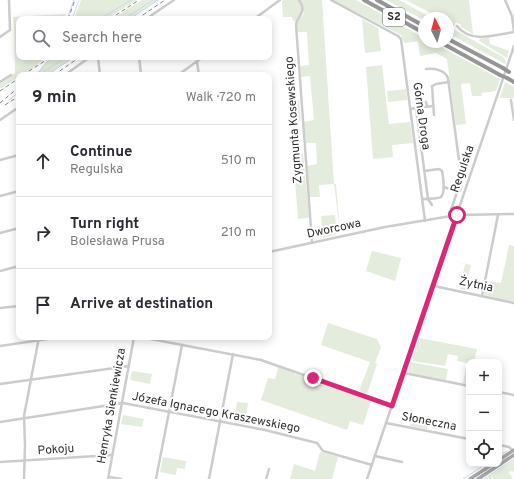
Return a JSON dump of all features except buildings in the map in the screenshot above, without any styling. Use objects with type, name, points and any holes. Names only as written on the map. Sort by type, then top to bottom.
[{"type":"highway","name":"S2","points":[[364,0],[418,30]]},
{"type":"highway","name":"S2","points":[[377,0],[418,23]]},
{"type":"highway","points":[[454,42],[514,74]]},
{"type":"highway","points":[[451,48],[514,82]]},
{"type":"main road","points":[[502,458],[514,450]]},
{"type":"main road","points":[[478,479],[514,455]]},
{"type":"main road","points":[[470,479],[488,467]]},
{"type":"street","points":[[0,37],[10,30],[9,0]]},
{"type":"street","points":[[150,16],[174,0]]},
{"type":"street","points":[[258,16],[280,0]]},
{"type":"street","name":"Zygmunta Kosewskiego","points":[[299,0],[303,13],[296,22],[296,27],[312,242]]},
{"type":"street","name":"Górna Droga","points":[[331,0],[398,36],[402,41],[425,221]]},
{"type":"street","points":[[457,26],[475,37],[514,32],[512,16],[505,0]]},
{"type":"street","name":"Regulska","points":[[367,479],[434,286],[514,46]]},
{"type":"street","points":[[68,72],[86,60]]},
{"type":"street","points":[[98,60],[100,72]]},
{"type":"street","points":[[139,60],[141,72]]},
{"type":"street","points":[[182,72],[199,60]]},
{"type":"street","points":[[197,62],[199,72]]},
{"type":"street","points":[[426,69],[434,68],[448,76],[462,183],[460,191],[457,192],[451,210]]},
{"type":"street","points":[[0,82],[11,75]]},
{"type":"street","points":[[434,115],[432,86],[449,82]]},
{"type":"street","points":[[511,100],[514,120]]},
{"type":"street","points":[[426,102],[427,106]]},
{"type":"street","points":[[410,109],[433,106]]},
{"type":"street","points":[[416,108],[428,198],[432,205]]},
{"type":"street","points":[[0,120],[16,109]]},
{"type":"street","points":[[0,160],[16,156]]},
{"type":"street","points":[[423,199],[441,196],[444,187],[441,170],[424,170]]},
{"type":"street","points":[[444,187],[457,192]]},
{"type":"street","points":[[0,196],[16,192]]},
{"type":"street","name":"Dworcowa","points":[[272,251],[385,227],[457,215],[514,214]]},
{"type":"street","points":[[482,296],[498,215]]},
{"type":"street","points":[[0,233],[16,229]]},
{"type":"street","points":[[0,271],[16,267]]},
{"type":"street","name":"Żytnia","points":[[434,286],[514,303]]},
{"type":"street","points":[[0,308],[16,306]]},
{"type":"street","points":[[0,346],[33,340]]},
{"type":"street","points":[[24,479],[24,418],[38,340]]},
{"type":"street","name":"Henryka Sienkiewicza","points":[[108,478],[133,340]]},
{"type":"street","points":[[156,340],[261,360],[392,406]]},
{"type":"street","points":[[156,479],[182,345]]},
{"type":"street","points":[[210,479],[232,354]]},
{"type":"street","points":[[0,384],[129,366]]},
{"type":"street","points":[[404,373],[466,385]]},
{"type":"street","points":[[502,393],[514,395]]},
{"type":"street","name":"Józefa Ignacego Kraszewskiego","points":[[0,422],[122,404],[265,430],[316,443],[324,452],[372,465]]},
{"type":"street","name":"Słoneczna","points":[[386,423],[466,438]]},
{"type":"street","points":[[502,446],[514,450]]},
{"type":"street","name":"Pokoju","points":[[0,462],[112,455]]},
{"type":"street","points":[[375,456],[402,462]]},
{"type":"street","points":[[266,479],[269,469]]},
{"type":"street","points":[[108,478],[121,479]]},
{"type":"green space","points":[[81,0],[137,0],[112,16],[75,16]]},
{"type":"green space","points":[[142,0],[158,0],[134,16],[117,16]]},
{"type":"green space","points":[[298,0],[300,3],[301,11],[296,22],[292,17],[283,17],[282,1]]},
{"type":"green space","points":[[300,0],[322,0],[334,184],[319,185],[320,197],[309,197],[307,166],[317,164],[316,143],[306,143],[304,122],[314,120],[310,76],[301,77],[300,66],[309,65],[307,32],[297,32],[298,22],[304,13]]},
{"type":"green space","points":[[333,0],[356,0],[418,35],[418,41],[404,43],[401,35]]},
{"type":"green space","points":[[386,0],[399,0],[421,12],[418,12],[418,17]]},
{"type":"green space","points":[[406,0],[469,0],[473,34],[461,27],[461,25],[456,22],[454,26],[454,12],[429,12]]},
{"type":"green space","points":[[66,14],[65,16],[31,16]]},
{"type":"green space","points":[[13,17],[16,17],[16,60],[42,60],[27,72],[16,72],[16,79],[0,89],[0,84],[15,73]]},
{"type":"green space","points":[[362,19],[378,28],[381,51],[365,53]]},
{"type":"green space","points":[[454,29],[503,57],[506,61],[505,64],[454,36]]},
{"type":"green space","points":[[489,37],[490,44],[509,51],[507,58],[479,41],[480,39]]},
{"type":"green space","points":[[419,48],[443,48],[500,79],[496,91],[481,93],[482,96],[472,96],[470,83],[461,84],[466,124],[456,125],[447,59],[436,53],[420,56]]},
{"type":"green space","points":[[70,60],[52,72],[38,72],[47,61]]},
{"type":"green space","points":[[382,65],[389,124],[410,122],[413,143],[392,145],[393,157],[373,159],[366,67]]},
{"type":"green space","points":[[505,82],[514,87],[514,98],[500,98]]},
{"type":"green space","points":[[406,89],[407,100],[388,102],[387,91]]},
{"type":"green space","points":[[289,100],[299,100],[301,121],[291,122]]},
{"type":"green space","points":[[303,154],[309,217],[298,219],[293,155]]},
{"type":"green space","points":[[334,184],[336,184],[340,232]]},
{"type":"green space","points":[[335,215],[337,233],[335,235],[323,238],[321,216]]},
{"type":"green space","points":[[509,245],[514,246],[514,302],[484,294],[487,281],[501,283]]},
{"type":"green space","points":[[372,251],[401,258],[395,281],[366,271]]},
{"type":"green space","points":[[445,259],[471,265],[465,290],[460,289],[465,264]]},
{"type":"green space","points":[[328,323],[377,339],[381,347],[367,394],[359,391],[370,362],[321,345]]},
{"type":"green space","points":[[419,338],[477,349],[475,359],[466,359],[466,363],[457,361],[458,356],[448,354],[445,366],[412,361]]},
{"type":"green space","points":[[411,362],[448,369],[446,380],[409,373],[408,370]]},
{"type":"green space","points":[[274,366],[380,404],[371,401],[363,425],[350,421],[347,430],[261,400],[268,378],[275,379],[278,368]]},
{"type":"green space","points":[[466,368],[466,384],[463,383]]},
{"type":"green space","points":[[132,371],[152,374],[150,384],[130,380]]},
{"type":"green space","points":[[237,402],[248,403],[245,424],[223,419],[224,413],[225,419],[234,421]]},
{"type":"green space","points":[[413,414],[430,417],[427,429],[410,426]]},
{"type":"green space","points":[[123,415],[144,419],[142,427],[121,424]]},
{"type":"green space","points":[[320,452],[338,457],[332,479],[290,479],[294,464],[315,471]]},
{"type":"green space","points":[[163,457],[186,461],[185,469],[177,468],[176,475],[160,472]]},
{"type":"green space","points":[[514,460],[514,471],[509,472],[513,479],[485,479]]},
{"type":"waterway","points":[[68,16],[74,0]]},
{"type":"waterway","points":[[73,16],[79,0]]},
{"type":"waterway","points":[[105,16],[131,0]]},
{"type":"waterway","points":[[129,16],[153,0]]},
{"type":"waterway","points":[[134,16],[158,0]]},
{"type":"waterway","points":[[39,72],[49,60]]},
{"type":"waterway","points":[[44,72],[62,60]]},
{"type":"waterway","points":[[52,72],[70,60]]},
{"type":"waterway","points":[[9,100],[16,94]]},
{"type":"waterway","points":[[502,454],[507,451]]},
{"type":"waterway","points":[[484,479],[514,459]]},
{"type":"waterway","points":[[463,479],[481,467]]},
{"type":"railway","points":[[69,16],[75,0]]},
{"type":"railway","points":[[115,16],[139,0]]},
{"type":"railway","points":[[141,16],[165,0]]},
{"type":"railway","points":[[28,72],[46,60]]},
{"type":"railway","points":[[58,72],[76,60]]},
{"type":"railway","points":[[0,91],[16,80]]},
{"type":"railway","points":[[0,103],[16,90]]},
{"type":"railway","points":[[5,105],[16,98]]},
{"type":"route","points":[[313,378],[392,406],[457,215]]}]
